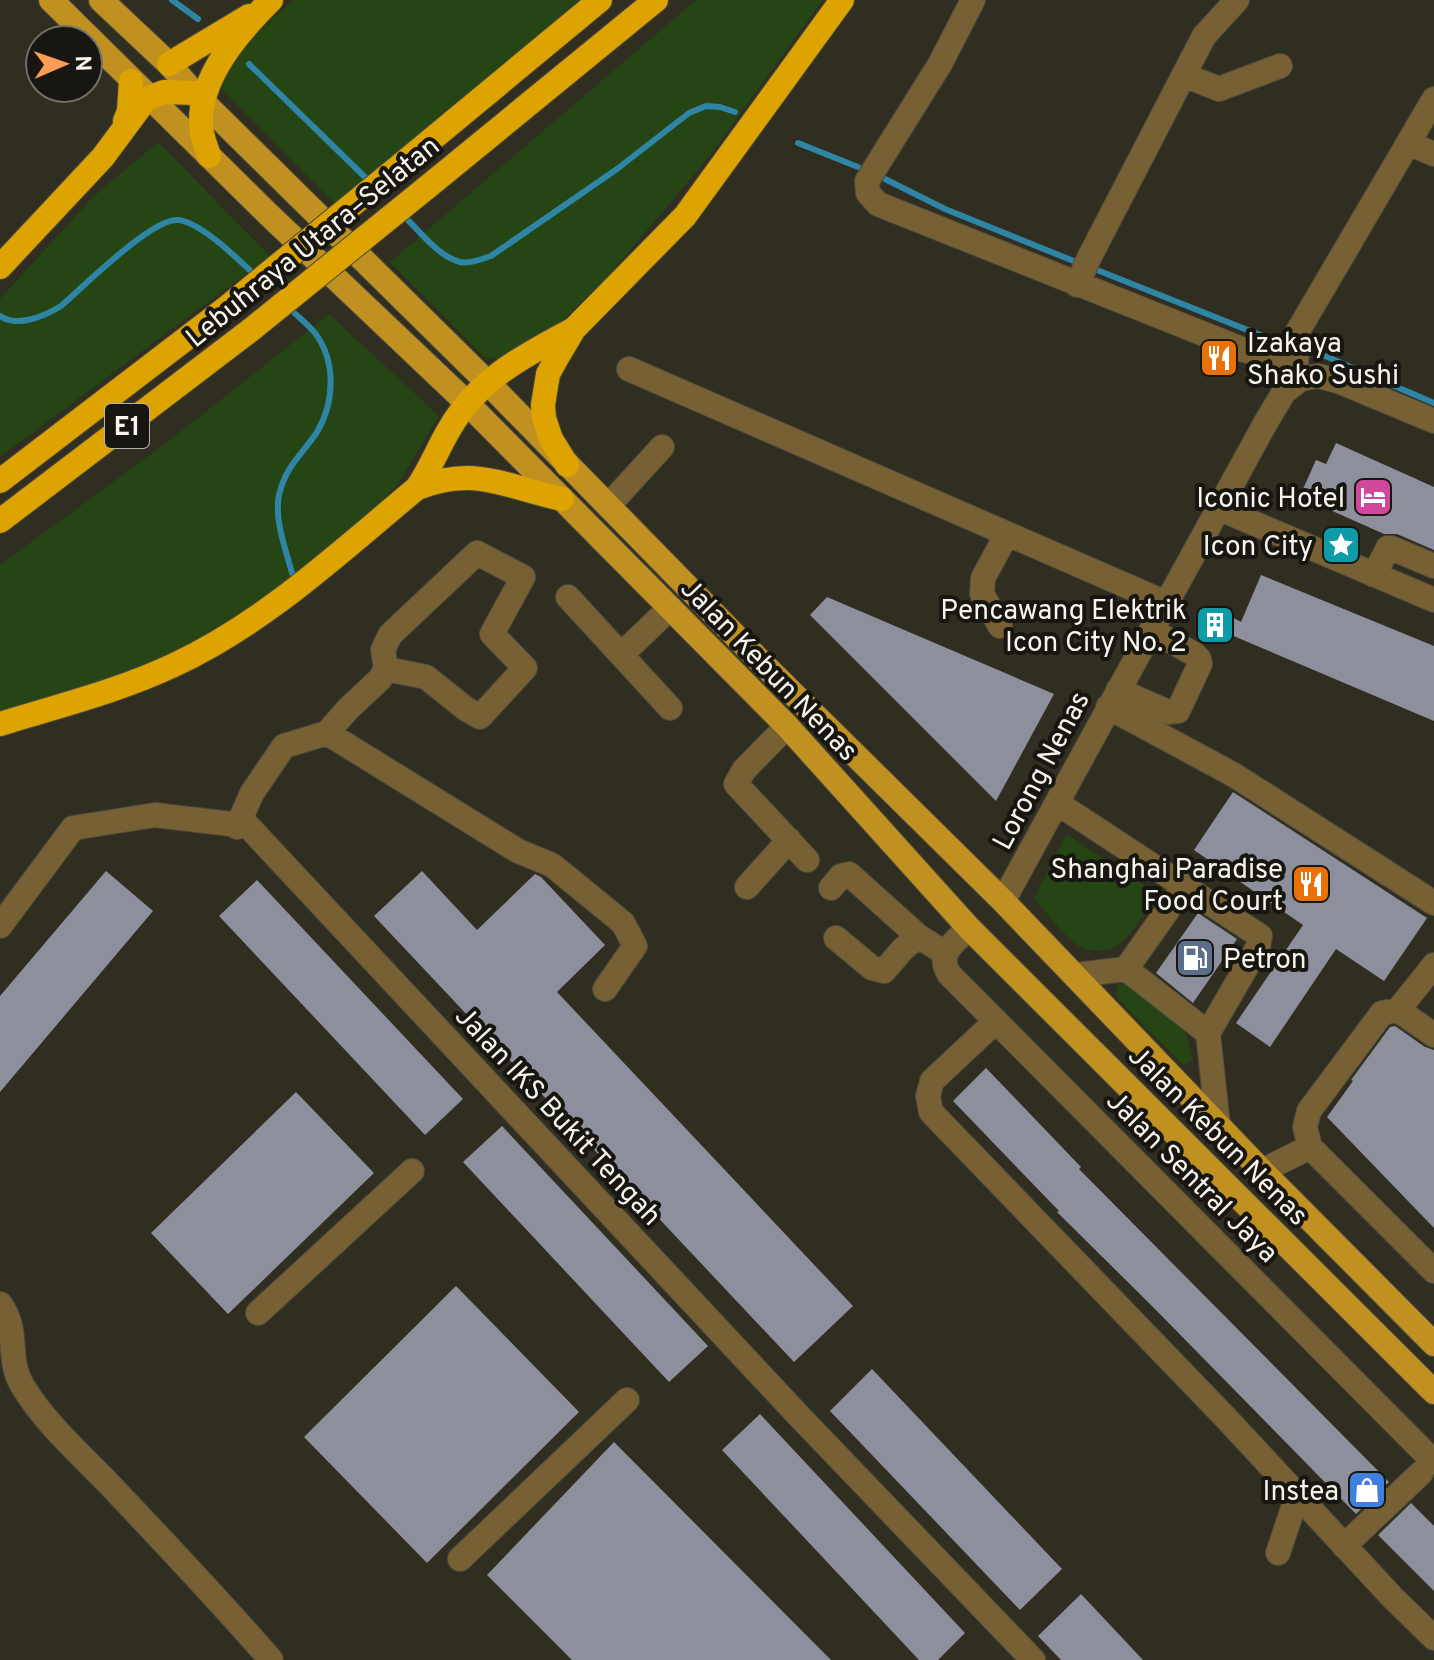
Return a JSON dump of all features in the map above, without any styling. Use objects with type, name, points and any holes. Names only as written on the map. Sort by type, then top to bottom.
[{"type":"highway","name":"Lebuhraya Utara–Selatan","points":[[0,481],[226,308],[600,0]]},
{"type":"highway","name":"Lebuhraya Utara–Selatan","points":[[0,521],[252,329],[656,0]]},
{"type":"highway","points":[[567,465],[551,439],[543,405],[548,374],[574,329],[685,216],[842,0]]},
{"type":"highway","points":[[169,64],[268,3]]},
{"type":"highway","points":[[209,156],[201,127],[198,97],[216,67],[268,3]]},
{"type":"highway","points":[[0,267],[103,157],[140,89],[198,97]]},
{"type":"highway","points":[[0,724],[99,694],[175,665],[209,647],[286,597],[417,488],[450,427],[487,382],[509,365],[574,329]]},
{"type":"highway","points":[[417,488],[459,477],[477,478],[562,499]]},
{"type":"main road","name":"Jalan Kebun Nenas","points":[[51,0],[268,214],[467,403],[787,726],[969,928],[1434,1392]]},
{"type":"main road","name":"Jalan Kebun Nenas","points":[[101,0],[169,64],[198,97],[487,382],[765,666],[1003,901],[1218,1126],[1434,1344]]},
{"type":"street","points":[[973,0],[940,64],[867,181],[868,193],[878,204],[1082,273],[1244,350],[1276,358],[1298,357],[1318,376],[1338,381],[1434,421]]},
{"type":"street","points":[[1082,273],[1204,36],[1237,0]]},
{"type":"street","points":[[1184,75],[1219,89],[1280,66]]},
{"type":"street","name":"Lorong Nenas","points":[[1003,901],[1284,392],[1298,357],[1408,143],[1434,99]]},
{"type":"street","points":[[1408,143],[1434,154]]},
{"type":"street","points":[[629,369],[1166,603]]},
{"type":"street","points":[[608,506],[662,447]]},
{"type":"street","points":[[1218,508],[1434,600]]},
{"type":"street","points":[[1000,626],[982,594],[983,578],[1007,534]]},
{"type":"street","points":[[1374,575],[1388,548],[1434,566]]},
{"type":"street","points":[[237,827],[252,793],[284,746],[327,733],[380,679],[386,669],[383,650],[390,635],[477,553],[523,577],[492,634],[525,668],[480,717],[426,677],[386,669]]},
{"type":"street","points":[[568,597],[670,708]]},
{"type":"street","points":[[622,654],[670,608]]},
{"type":"street","points":[[1113,699],[1168,712],[1178,711],[1200,664],[1199,659],[1151,630]]},
{"type":"street","points":[[1113,699],[1434,903]]},
{"type":"street","points":[[787,726],[744,770],[736,784],[807,860]]},
{"type":"street","points":[[327,733],[518,851],[552,865],[623,923],[635,946],[605,989]]},
{"type":"street","points":[[1057,803],[1260,936],[1258,947],[1208,1033],[1218,1126]]},
{"type":"street","name":"Jalan IKS Bukit Tengah","points":[[0,926],[73,828],[155,815],[248,826],[798,1415],[1033,1660]]},
{"type":"street","points":[[747,887],[789,840]]},
{"type":"street","points":[[831,888],[841,876],[849,874],[918,936],[945,953],[969,928]]},
{"type":"street","points":[[1126,969],[1184,887]]},
{"type":"street","points":[[836,938],[872,968],[884,971],[918,936]]},
{"type":"street","name":"Jalan Sentral Jaya","points":[[945,953],[943,965],[949,974],[1428,1467]]},
{"type":"street","points":[[1076,975],[1126,969],[1208,1033]]},
{"type":"street","points":[[1429,981],[1398,1010],[1382,1013],[1309,1111],[1305,1127],[1310,1147],[1434,1271]]},
{"type":"street","points":[[1398,1010],[1434,1035]]},
{"type":"street","points":[[996,1021],[932,1081],[928,1096],[931,1112],[1434,1638]]},
{"type":"street","points":[[1262,1171],[1310,1147]]},
{"type":"street","points":[[258,1313],[412,1171]]},
{"type":"street","points":[[0,1304],[12,1328],[13,1363],[21,1384],[38,1407],[271,1660]]},
{"type":"street","points":[[460,1559],[627,1400]]},
{"type":"street","points":[[1344,1546],[1428,1467]]},
{"type":"street","points":[[1278,1553],[1297,1496]]},
{"type":"green space","points":[[293,0],[579,0],[336,205],[221,88],[238,51]]},
{"type":"green space","points":[[696,0],[823,0],[708,158],[604,281],[553,329],[498,359],[484,357],[390,262]]},
{"type":"green space","points":[[158,142],[270,256],[0,457],[0,299],[94,196]]},
{"type":"green space","points":[[329,314],[439,416],[398,484],[347,537],[237,621],[154,665],[0,713],[0,565],[169,441]]},
{"type":"green space","points":[[1066,834],[1157,894],[1129,934],[1111,948],[1082,948],[1034,898]]},
{"type":"green space","points":[[1117,984],[1136,985],[1182,1018],[1193,1061],[1183,1065],[1117,998]]},
{"type":"building","name":"Iconic Hotel","points":[[1336,443],[1434,487],[1434,550],[1397,534],[1384,534],[1310,501],[1313,494],[1303,489],[1316,460],[1326,464]]},
{"type":"building","points":[[1261,575],[1434,646],[1434,721],[1224,632],[1218,643],[1200,633],[1213,607],[1241,622]]},
{"type":"building","points":[[827,597],[1054,694],[996,801],[810,615]]},
{"type":"building","name":"Shanghai Paradise Food Court","points":[[1233,792],[1427,918],[1384,981],[1336,949],[1270,1047],[1236,1023],[1303,925],[1194,850]]},
{"type":"building","points":[[106,871],[153,911],[0,1092],[0,996]]},
{"type":"building","points":[[422,871],[477,930],[535,874],[605,945],[557,992],[853,1306],[794,1362],[374,916]]},
{"type":"building","points":[[257,880],[463,1099],[425,1135],[219,916]]},
{"type":"building","name":"Petron","points":[[1198,913],[1237,939],[1193,1003],[1156,973]]},
{"type":"building","points":[[1395,1026],[1434,1050],[1434,1228],[1327,1117],[1390,1027]]},
{"type":"building","points":[[986,1068],[1081,1167],[1079,1169],[1389,1482],[1356,1514],[1057,1212],[953,1101]]},
{"type":"building","points":[[296,1092],[374,1173],[228,1314],[151,1233]]},
{"type":"building","points":[[502,1126],[708,1346],[669,1382],[463,1162]]},
{"type":"building","points":[[456,1286],[579,1412],[427,1563],[304,1437]]},
{"type":"building","points":[[872,1369],[1062,1569],[1020,1610],[830,1411]]},
{"type":"building","points":[[760,1414],[965,1633],[938,1660],[919,1660],[722,1450]]},
{"type":"building","points":[[614,1442],[831,1660],[572,1660],[487,1575]]},
{"type":"building","points":[[1411,1503],[1434,1526],[1434,1591],[1378,1535]]},
{"type":"building","points":[[1081,1594],[1143,1660],[1061,1660],[1038,1636]]},
{"type":"waterway","points":[[172,0],[198,19]]},
{"type":"waterway","points":[[249,64],[371,183]]},
{"type":"waterway","points":[[402,214],[436,248],[452,259],[460,262],[480,260],[491,256],[617,169],[689,113],[706,106],[735,112]]},
{"type":"waterway","points":[[798,143],[858,167]]},
{"type":"waterway","points":[[885,179],[945,209],[1081,264]]},
{"type":"waterway","points":[[0,316],[23,321],[54,310],[150,231],[176,220],[196,226],[257,277]]},
{"type":"waterway","points":[[1092,268],[1290,345]]},
{"type":"waterway","points":[[288,307],[322,344],[331,382],[323,420],[290,468],[279,495],[279,525],[292,573]]},
{"type":"waterway","points":[[1301,348],[1434,403]]},
{"type":"place","name":"Izakaya Shako Sushi","points":[[1219,358]]},
{"type":"place","name":"Iconic Hotel","points":[[1373,497]]},
{"type":"place","name":"Icon City","points":[[1341,545]]},
{"type":"place","name":"Pencawang Elektrik Icon City No. 2","points":[[1215,625]]},
{"type":"place","name":"Shanghai Paradise Food Court","points":[[1311,884]]},
{"type":"place","name":"Petron","points":[[1195,958]]},
{"type":"place","name":"Instea","points":[[1367,1490]]}]
